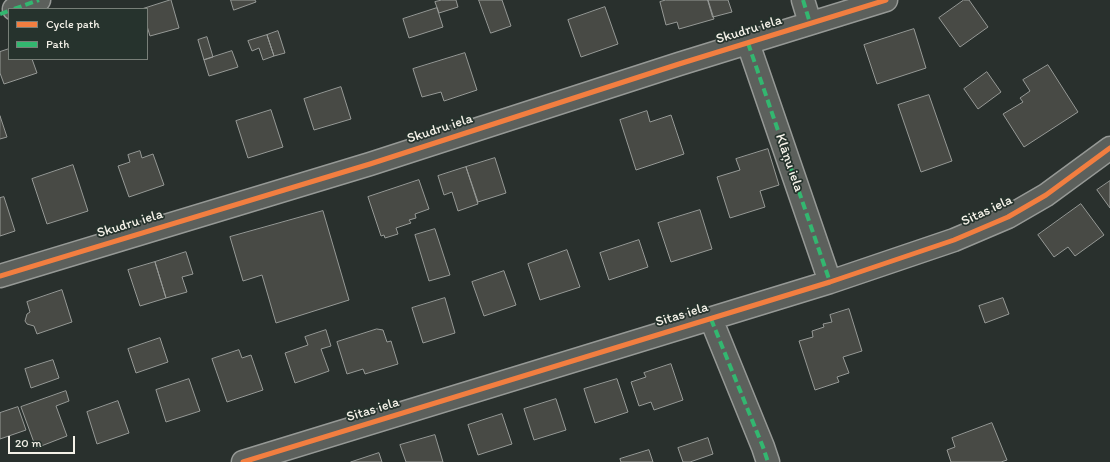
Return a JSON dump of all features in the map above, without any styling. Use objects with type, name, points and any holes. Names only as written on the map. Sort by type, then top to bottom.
[{"type":"street","points":[[17,8],[39,0]]},
{"type":"street","points":[[803,0],[810,23]]},
{"type":"street","name":"Skudru iela","points":[[0,276],[370,164],[679,64],[886,0]]},
{"type":"street","name":"Klāņu iela","points":[[748,43],[830,282]]},
{"type":"street","name":"Sitas iela","points":[[243,462],[712,319],[830,282],[954,240],[1008,217],[1046,195],[1110,148]]},
{"type":"street","points":[[712,319],[764,447],[768,462]]},
{"type":"building","points":[[171,0],[179,28],[150,36],[148,29],[148,8],[145,8]]},
{"type":"building","points":[[231,0],[255,0],[256,2],[234,10]]},
{"type":"building","points":[[442,0],[456,0],[458,7],[439,13],[435,2]]},
{"type":"building","points":[[479,0],[502,0],[511,26],[491,33]]},
{"type":"building","points":[[666,0],[708,0],[714,19],[679,29],[677,22],[666,25],[660,2]]},
{"type":"building","points":[[708,0],[728,0],[732,12],[713,17]]},
{"type":"building","points":[[964,0],[969,0],[988,27],[960,47],[939,18]]},
{"type":"building","points":[[605,7],[618,44],[581,57],[568,20]]},
{"type":"building","points":[[437,8],[443,27],[409,38],[403,19]]},
{"type":"building","points":[[914,29],[926,68],[877,84],[864,45]]},
{"type":"building","points":[[278,31],[285,53],[274,56],[267,35]]},
{"type":"building","points":[[267,35],[274,56],[263,60],[259,48],[252,51],[248,41]]},
{"type":"building","points":[[207,37],[213,57],[204,60],[198,40]]},
{"type":"building","points":[[8,49],[8,60],[32,60],[37,73],[4,84],[0,73],[0,52]]},
{"type":"building","points":[[232,51],[238,67],[209,76],[204,60]]},
{"type":"building","points":[[465,53],[477,90],[444,101],[441,92],[422,97],[413,69]]},
{"type":"building","points":[[1048,65],[1078,112],[1024,147],[1003,114],[1023,102],[1020,98],[1030,91],[1023,80]]},
{"type":"building","points":[[987,72],[1001,92],[978,109],[964,89]]},
{"type":"building","points":[[341,87],[351,119],[314,130],[304,99]]},
{"type":"building","points":[[929,95],[952,161],[921,172],[898,105]]},
{"type":"building","points":[[271,110],[283,147],[248,158],[236,121]]},
{"type":"building","points":[[647,111],[650,122],[671,115],[684,154],[636,170],[620,120]]},
{"type":"building","points":[[0,116],[7,137],[0,139]]},
{"type":"building","points":[[768,149],[779,185],[760,191],[765,207],[730,218],[717,177],[740,170],[736,159]]},
{"type":"building","points":[[140,151],[142,158],[153,154],[164,185],[129,197],[118,166],[130,162],[128,155]]},
{"type":"building","points":[[495,158],[506,193],[478,202],[466,167]]},
{"type":"building","points":[[73,165],[88,211],[47,224],[32,179]]},
{"type":"building","points":[[466,167],[478,204],[458,211],[452,192],[444,195],[438,176]]},
{"type":"building","points":[[419,180],[429,209],[415,214],[416,218],[409,220],[411,223],[396,228],[398,234],[385,238],[384,235],[381,236],[368,197]]},
{"type":"building","points":[[1110,181],[1110,208],[1097,190]]},
{"type":"building","points":[[4,197],[15,231],[0,236],[0,198]]},
{"type":"building","points":[[1081,204],[1104,235],[1075,256],[1068,247],[1054,257],[1038,235]]},
{"type":"building","points":[[700,210],[712,249],[671,262],[658,223]]},
{"type":"building","points":[[323,211],[349,300],[276,323],[262,275],[243,281],[230,237]]},
{"type":"building","points":[[435,229],[450,275],[429,281],[415,235]]},
{"type":"building","points":[[639,240],[648,267],[609,280],[600,253]]},
{"type":"building","points":[[567,250],[580,287],[540,300],[528,264]]},
{"type":"building","points":[[186,252],[193,274],[182,277],[187,292],[166,298],[155,262]]},
{"type":"building","points":[[155,262],[166,298],[140,306],[128,270]]},
{"type":"building","points":[[504,271],[516,305],[484,316],[472,282]]},
{"type":"building","points":[[62,290],[72,322],[37,334],[34,326],[27,324],[25,321],[27,314],[30,312],[27,302]]},
{"type":"building","points":[[445,298],[455,333],[423,343],[412,308]]},
{"type":"building","points":[[1003,298],[1009,314],[985,323],[979,306]]},
{"type":"building","points":[[849,309],[862,351],[843,357],[849,373],[837,377],[839,382],[815,390],[799,341],[813,337],[812,331],[824,327],[823,324],[832,322],[830,315]]},
{"type":"building","points":[[377,329],[383,330],[387,342],[391,341],[398,364],[365,374],[363,369],[347,374],[337,342]]},
{"type":"building","points":[[326,330],[331,346],[321,349],[329,371],[295,383],[285,353],[308,345],[305,337]]},
{"type":"building","points":[[160,338],[168,362],[136,373],[128,349]]},
{"type":"building","points":[[239,350],[242,358],[251,355],[263,390],[227,402],[212,359]]},
{"type":"building","points":[[53,360],[59,378],[31,388],[25,369]]},
{"type":"building","points":[[671,364],[683,400],[654,410],[651,402],[639,406],[631,382],[646,377],[644,373]]},
{"type":"building","points":[[189,379],[200,411],[166,422],[156,390]]},
{"type":"building","points":[[617,379],[628,412],[595,423],[584,389]]},
{"type":"building","points":[[66,391],[69,401],[56,406],[67,436],[36,448],[21,407]]},
{"type":"building","points":[[556,399],[566,430],[534,440],[524,409]]},
{"type":"building","points":[[118,401],[129,433],[97,444],[87,412]]},
{"type":"building","points":[[18,407],[26,430],[0,439],[0,413]]},
{"type":"building","points":[[502,414],[512,444],[478,455],[468,425]]},
{"type":"building","points":[[992,423],[1007,460],[1001,462],[951,462],[947,450],[955,447],[952,438]]},
{"type":"building","points":[[435,435],[443,462],[406,462],[400,445]]},
{"type":"building","points":[[708,438],[713,454],[690,462],[683,462],[678,448]]},
{"type":"building","points":[[649,450],[653,462],[621,462],[620,459]]},
{"type":"building","points":[[379,453],[382,462],[351,462]]},
{"type":"marked path","points":[[17,8],[39,0]]},
{"type":"marked path","points":[[803,0],[810,23]]},
{"type":"marked path","points":[[0,14],[8,11]]},
{"type":"marked path","points":[[748,43],[830,282]]},
{"type":"marked path","points":[[711,319],[768,462]]},
{"type":"cycle path","points":[[0,276],[370,164],[679,64],[886,0]]},
{"type":"cycle path","points":[[243,462],[830,282],[954,240],[1008,217],[1046,195],[1110,148]]}]
